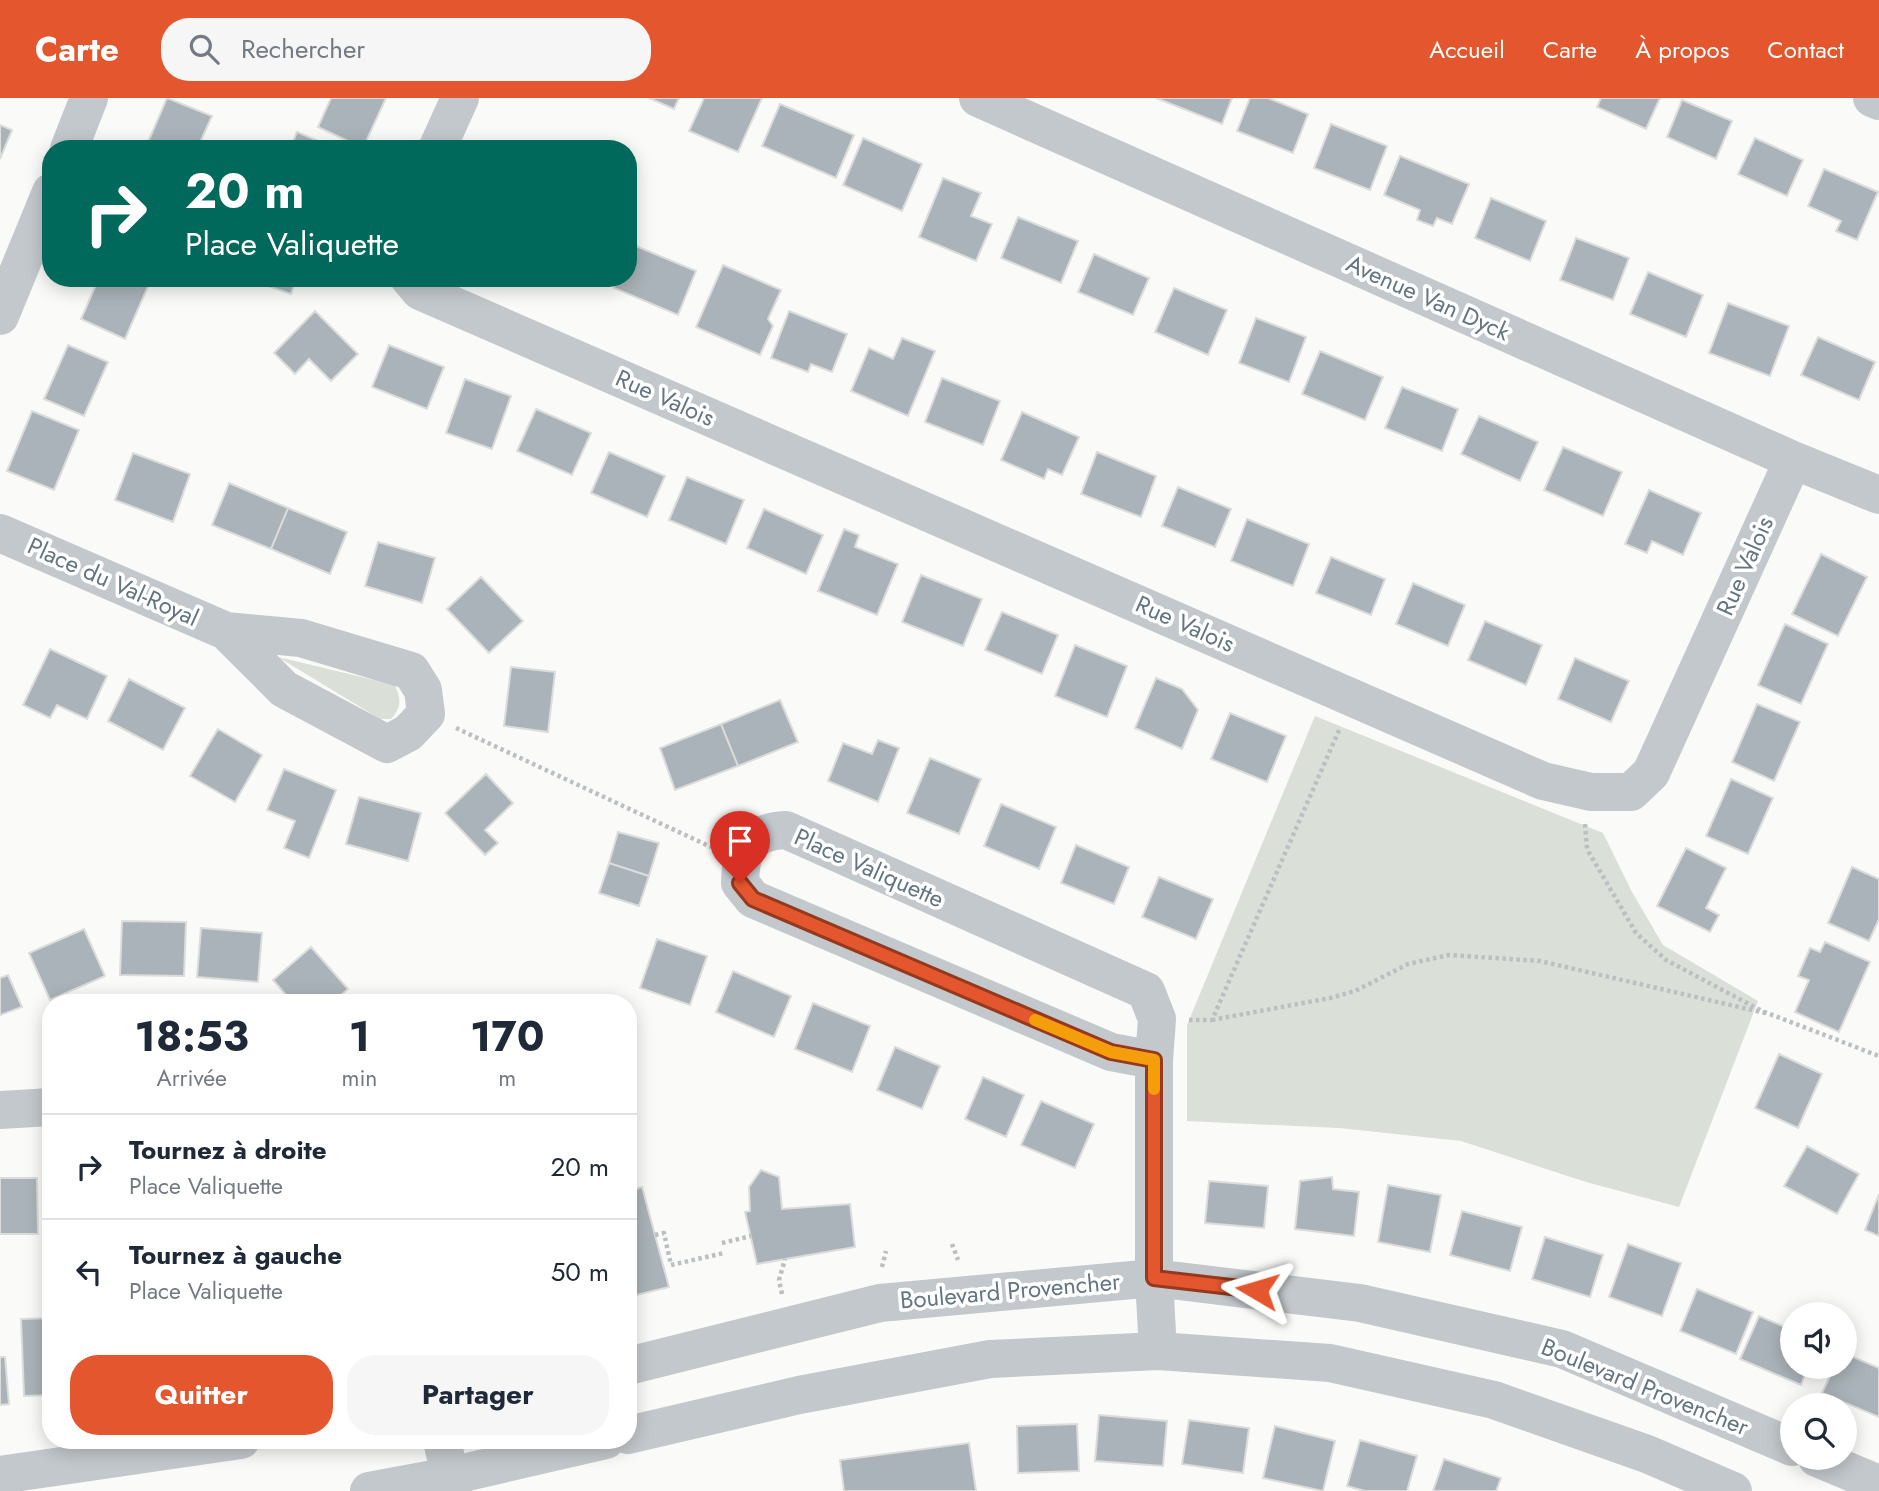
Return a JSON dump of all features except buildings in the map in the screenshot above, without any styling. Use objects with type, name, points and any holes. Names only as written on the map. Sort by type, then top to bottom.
[{"type":"street","points":[[73,140],[89,98]]},
{"type":"street","points":[[441,140],[460,98]]},
{"type":"street","name":"Avenue Van Dyck","points":[[978,98],[1793,460],[1879,495]]},
{"type":"street","points":[[1872,98],[1879,102]]},
{"type":"street","points":[[0,316],[42,214]]},
{"type":"street","name":"Rue Valois","points":[[417,287],[420,291],[1543,781],[1591,792],[1631,792],[1651,773],[1793,460]]},
{"type":"street","name":"Place du Val-Royal","points":[[0,533],[226,631],[301,638],[411,671],[423,690],[426,714],[408,733],[387,744],[284,689],[226,631]]},
{"type":"street","name":"Place Valiquette","points":[[741,860],[751,841],[766,831],[786,830],[1146,991],[1157,1020],[1154,1060],[1154,1278],[1158,1350]]},
{"type":"street","points":[[741,860],[740,883],[753,899],[1111,1052],[1154,1060]]},
{"type":"street","points":[[0,1110],[42,1108]]},
{"type":"street","name":"Boulevard Provencher","points":[[637,1364],[880,1303],[1154,1278],[1360,1303],[1562,1349],[1780,1442]]},
{"type":"street","points":[[637,1433],[812,1393],[990,1359],[1158,1350],[1331,1363],[1494,1400],[1647,1454],[1733,1491]]},
{"type":"street","points":[[0,1475],[179,1449]]},
{"type":"street","points":[[369,1491],[448,1469],[557,1449]]},
{"type":"street","points":[[1846,1470],[1879,1484]]},
{"type":"path","points":[[1212,1020],[1353,698]]},
{"type":"path","points":[[426,714],[741,860]]},
{"type":"path","points":[[1591,792],[1585,815],[1587,849],[1636,933],[1666,960],[1765,1013],[1879,1056]]},
{"type":"path","points":[[1157,1020],[1212,1020],[1330,998],[1355,990],[1408,964],[1449,955],[1540,961],[1765,1013]]},
{"type":"path","points":[[655,1235],[664,1233],[671,1265],[724,1253]]},
{"type":"path","points":[[722,1243],[751,1236]]},
{"type":"shaded area","points":[[278,657],[395,685],[399,706],[391,719],[380,719]]},
{"type":"shaded area","points":[[1315,716],[1603,833],[1632,892],[1663,945],[1758,1001],[1679,1207],[1586,1182],[1461,1141],[1339,1128],[1187,1121],[1187,1025]]},
{"type":"slow traffic","points":[[1035,1020],[1111,1052],[1154,1060],[1154,1089]]},
{"type":"route","points":[[740,883],[753,899],[1111,1052],[1154,1060],[1154,1278],[1257,1290]]}]
